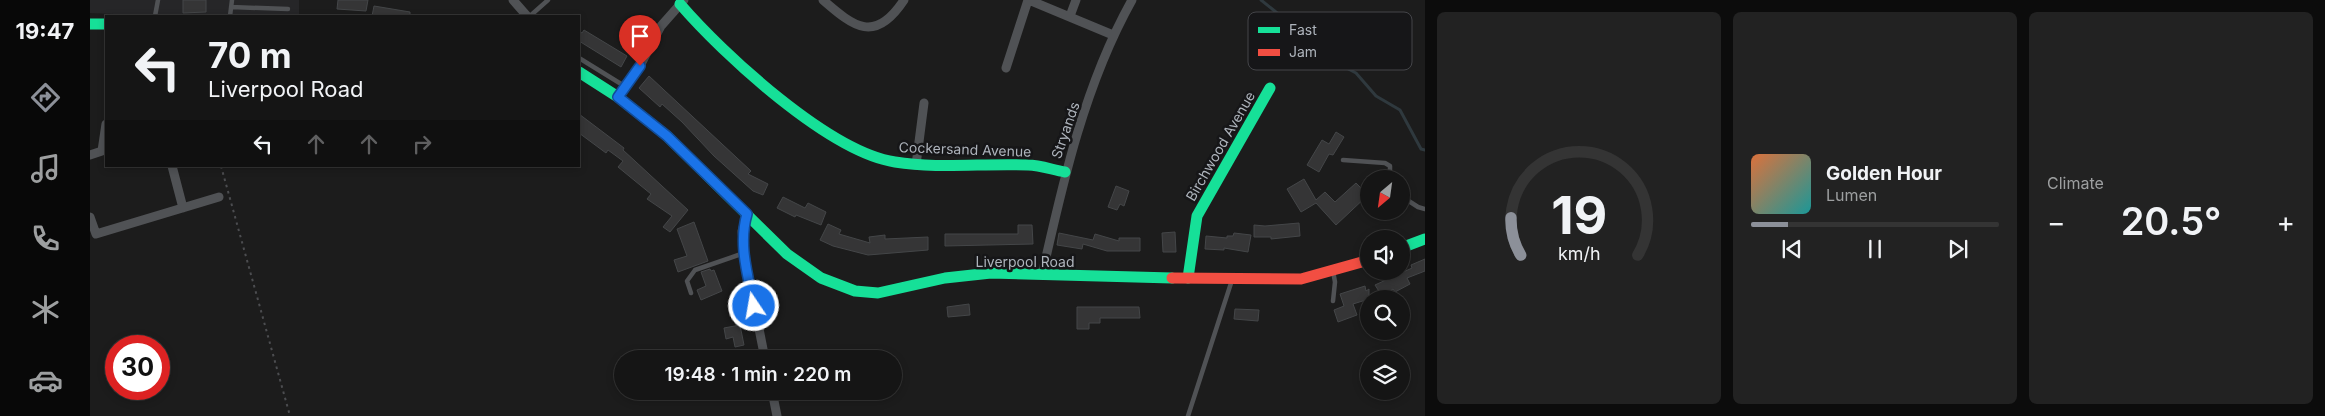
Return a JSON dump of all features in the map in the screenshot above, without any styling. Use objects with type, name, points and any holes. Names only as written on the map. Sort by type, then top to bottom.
[{"type":"street","points":[[513,0],[527,15]]},
{"type":"street","points":[[823,0],[856,26],[871,27],[883,23],[904,0]]},
{"type":"street","points":[[1006,68],[1028,0],[1113,35]]},
{"type":"street","points":[[1070,16],[1076,0]]},
{"type":"street","name":"Stryands","points":[[1042,275],[1065,172],[1113,35],[1132,0]]},
{"type":"street","points":[[618,97],[640,66],[661,26],[682,2]]},
{"type":"street","name":"Cockersand Avenue","points":[[682,2],[698,25],[776,97],[858,150],[892,162],[916,165],[1030,165],[1065,172]]},
{"type":"street","points":[[90,24],[105,24]]},
{"type":"street","name":"Liverpool Road","points":[[580,73],[618,97],[667,136],[800,265],[821,278],[855,291],[878,293],[945,278],[991,273],[1232,280],[1301,279],[1360,263]]},
{"type":"street","name":"Birchwood Avenue","points":[[1188,278],[1197,216],[1270,88]]},
{"type":"street","points":[[916,165],[924,103]]},
{"type":"street","points":[[90,155],[102,151],[105,131]]},
{"type":"street","points":[[172,167],[183,208]]},
{"type":"street","points":[[90,217],[93,235],[219,197]]},
{"type":"street","points":[[747,214],[742,231],[744,253],[763,350]]},
{"type":"street","points":[[1410,245],[1425,239]]},
{"type":"street","points":[[774,400],[777,416]]},
{"type":"lane","points":[[155,15],[158,0]]},
{"type":"lane","points":[[230,15],[232,0]]},
{"type":"lane","points":[[529,15],[548,0]]},
{"type":"lane","points":[[231,7],[288,10]]},
{"type":"lane","points":[[580,59],[626,87]]},
{"type":"lane","points":[[1343,160],[1385,163],[1390,166],[1390,170]]},
{"type":"lane","points":[[1410,202],[1425,209]]},
{"type":"lane","points":[[691,293],[687,281],[695,270],[744,253]]},
{"type":"lane","points":[[1333,271],[1335,282],[1333,301]]},
{"type":"lane","points":[[1188,416],[1232,280]]},
{"type":"path","points":[[221,167],[290,416]]},
{"type":"shaded area","points":[[90,0],[299,0],[299,15],[137,15],[90,13]]},
{"type":"building","points":[[183,0],[206,0],[206,12],[183,13]]},
{"type":"building","points":[[338,0],[368,0],[366,11],[337,9]]},
{"type":"building","points":[[374,6],[410,12],[410,15],[372,15]]},
{"type":"building","points":[[584,30],[627,56],[621,67],[580,42],[580,32],[582,33]]},
{"type":"building","points":[[649,76],[751,171],[748,174],[768,184],[763,195],[753,191],[714,156],[682,122],[662,104],[660,107],[639,88]]},
{"type":"building","points":[[580,115],[624,148],[623,150],[688,210],[670,232],[663,227],[672,216],[647,199],[651,194],[618,167],[623,161],[608,150],[606,153],[580,134]]},
{"type":"building","points":[[1336,132],[1344,137],[1333,155],[1329,154],[1319,172],[1307,165],[1322,140],[1329,144]]},
{"type":"building","points":[[1304,179],[1316,200],[1325,192],[1335,202],[1356,183],[1360,187],[1360,202],[1336,225],[1316,203],[1301,212],[1287,189]]},
{"type":"building","points":[[1116,186],[1129,191],[1124,206],[1120,204],[1117,210],[1108,207]]},
{"type":"building","points":[[783,197],[805,208],[808,203],[826,212],[821,225],[796,215],[795,217],[777,208]]},
{"type":"building","points":[[694,222],[708,261],[678,272],[674,260],[687,256],[677,229]]},
{"type":"building","points":[[1299,223],[1300,236],[1271,239],[1271,237],[1254,237],[1254,225]]},
{"type":"building","points":[[828,224],[841,230],[839,234],[870,243],[869,237],[885,235],[885,239],[928,237],[928,250],[868,255],[833,246],[820,240]]},
{"type":"building","points":[[1018,225],[1032,225],[1033,244],[945,246],[945,234],[1018,234]]},
{"type":"building","points":[[1175,232],[1176,252],[1163,252],[1162,233]]},
{"type":"building","points":[[1059,233],[1093,240],[1095,234],[1119,241],[1119,238],[1140,238],[1140,251],[1107,251],[1083,244],[1082,249],[1057,245]]},
{"type":"building","points":[[1234,233],[1251,235],[1248,252],[1224,248],[1224,250],[1205,249],[1206,236],[1227,238],[1227,236],[1233,236]]},
{"type":"building","points":[[1425,259],[1425,271],[1410,277],[1411,265]]},
{"type":"building","points":[[710,269],[711,271],[714,270],[722,291],[701,300],[697,290],[706,286],[701,272]]},
{"type":"building","points":[[1386,280],[1408,280],[1410,284],[1399,290],[1378,290],[1375,285]]},
{"type":"building","points":[[1365,286],[1366,290],[1360,290],[1360,302],[1353,304],[1357,315],[1338,322],[1334,310],[1344,306],[1340,294]]},
{"type":"building","points":[[741,296],[746,317],[734,320],[729,299]]},
{"type":"building","points":[[969,304],[970,315],[948,317],[947,307]]},
{"type":"building","points":[[1077,307],[1139,307],[1140,318],[1100,318],[1100,323],[1089,323],[1089,329],[1077,329]]},
{"type":"building","points":[[1235,309],[1259,310],[1258,321],[1234,319]]},
{"type":"building","points":[[740,325],[744,345],[735,347],[733,337],[726,339],[724,328]]},
{"type":"waterway","points":[[1261,0],[1276,12]]},
{"type":"waterway","points":[[1350,70],[1356,73],[1376,96],[1400,110],[1421,149],[1425,150]]},
{"type":"traffic: fast","points":[[680,4],[722,48],[779,98],[809,121],[840,140],[869,154],[895,162],[911,164],[1033,165],[1065,172]]},
{"type":"traffic: fast","points":[[90,24],[105,24]]},
{"type":"traffic: fast","points":[[580,73],[618,97],[667,136],[787,254],[821,278],[855,291],[878,293],[945,278],[991,273],[1172,278]]},
{"type":"traffic: fast","points":[[1188,278],[1197,216],[1270,88]]},
{"type":"traffic: fast","points":[[1410,245],[1425,239]]},
{"type":"traffic: jam","points":[[1172,278],[1301,279],[1360,263]]},
{"type":"route","points":[[640,66],[618,97],[667,136],[747,214],[742,231],[744,253],[754,306]]}]
